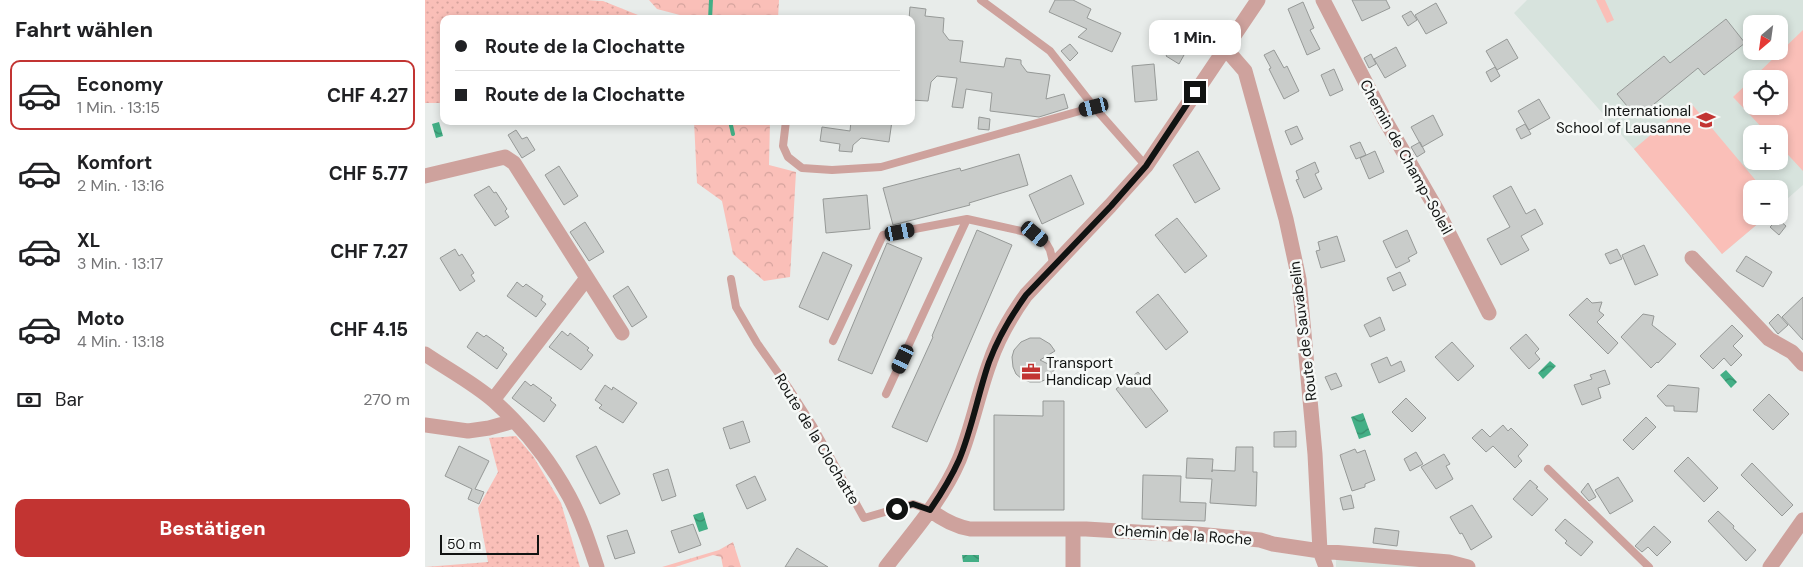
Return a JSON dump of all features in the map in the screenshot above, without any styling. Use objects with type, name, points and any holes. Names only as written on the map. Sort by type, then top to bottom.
[{"type":"street","points":[[886,567],[946,487],[958,462],[990,361],[1001,336],[1026,295],[1111,206],[1146,166],[1258,0]]},
{"type":"street","name":"Chemin de Champ-Soleil","points":[[1323,0],[1385,120],[1437,210],[1489,313]]},
{"type":"street","name":"Route de Sauvabelin","points":[[1225,48],[1245,70],[1286,220],[1299,279],[1315,445],[1320,551],[1326,567]]},
{"type":"street","points":[[425,176],[505,157],[514,163],[622,333]]},
{"type":"street","points":[[1692,258],[1769,339],[1792,352],[1803,364]]},
{"type":"street","points":[[493,400],[587,278]]},
{"type":"street","points":[[425,354],[493,400],[543,454],[570,497],[583,526],[597,567]]},
{"type":"street","points":[[425,425],[468,431],[489,428],[513,421]]},
{"type":"street","name":"Chemin de la Roche","points":[[930,510],[945,521],[970,529],[1073,529],[1170,534],[1186,533],[1260,540],[1273,544],[1320,551],[1449,562],[1468,567]]},
{"type":"street","points":[[1770,567],[1803,520]]},
{"type":"street","points":[[1073,529],[1073,567]]},
{"type":"lane","points":[[981,0],[1051,51],[1094,107],[1146,166]]},
{"type":"lane","points":[[786,125],[783,146],[787,158],[802,168],[833,170],[881,166],[1094,107]]},
{"type":"lane","points":[[833,341],[883,236],[967,219],[1035,234],[1050,250],[1054,266]]},
{"type":"lane","points":[[886,394],[967,219]]},
{"type":"lane","name":"Route de la Clochatte","points":[[731,280],[736,307],[757,343],[813,426],[864,518],[913,504],[930,510]]},
{"type":"lane","points":[[1548,469],[1649,567]]},
{"type":"shaded area","name":"International School of Lausanne","points":[[1527,0],[1803,0],[1803,185],[1788,198],[1788,180],[1743,180],[1743,225],[1756,225],[1722,254],[1634,149],[1514,13]]},
{"type":"shaded area","points":[[1336,557],[1450,567],[1336,567]]},
{"type":"green space","points":[[425,0],[603,1],[638,15],[440,15],[440,103],[425,103]]},
{"type":"green space","points":[[649,0],[779,0],[778,15],[680,15],[657,9]]},
{"type":"green space","points":[[1596,0],[1605,0],[1614,20],[1607,23]]},
{"type":"green space","points":[[1803,30],[1803,171],[1788,155],[1788,125],[1759,125],[1750,115],[1788,115],[1788,70],[1761,70],[1772,60],[1788,60],[1788,44]]},
{"type":"green space","points":[[1743,88],[1743,108],[1733,97]]},
{"type":"green space","points":[[1690,102],[1743,165],[1743,170],[1747,170],[1755,180],[1743,180],[1743,225],[1756,225],[1722,254],[1634,149]]},
{"type":"green space","points":[[694,125],[770,125],[769,165],[796,172],[790,277],[764,281],[733,254],[722,201],[697,183]]},
{"type":"green space","points":[[516,436],[533,456],[561,503],[580,567],[425,567],[488,562],[478,508],[498,472],[489,438]]},
{"type":"green space","points":[[733,542],[741,567],[723,567],[721,557],[713,555],[675,567],[662,567],[719,550]]},
{"type":"water","points":[[439,122],[443,136],[436,138],[432,124]]},
{"type":"water","points":[[1550,361],[1556,366],[1543,379],[1538,373]]},
{"type":"water","points":[[1726,370],[1737,382],[1731,388],[1720,375]]},
{"type":"water","points":[[1363,413],[1371,435],[1359,439],[1351,417]]},
{"type":"water","points":[[703,512],[708,529],[699,532],[693,515]]},
{"type":"water","points":[[962,555],[979,555],[979,562],[963,562]]},
{"type":"building","points":[[1055,0],[1073,0],[1091,9],[1087,18],[1121,33],[1112,52],[1078,37],[1087,29],[1049,12]]},
{"type":"building","points":[[1352,0],[1386,0],[1390,8],[1362,21]]},
{"type":"building","points":[[1303,2],[1314,28],[1310,30],[1320,49],[1307,55],[1288,9]]},
{"type":"building","points":[[1436,3],[1447,23],[1426,34],[1415,15]]},
{"type":"building","points":[[910,7],[926,9],[925,16],[944,18],[943,32],[949,40],[963,41],[960,62],[1004,67],[1006,58],[1021,60],[1021,64],[1027,72],[1050,75],[1046,99],[1064,94],[1068,108],[1039,117],[990,111],[992,93],[966,89],[963,108],[952,107],[957,78],[937,76],[931,82],[928,101],[915,100],[915,15],[909,15]]},
{"type":"building","points":[[1411,11],[1417,20],[1408,26],[1402,16]]},
{"type":"building","points":[[1726,19],[1743,40],[1743,45],[1704,75],[1698,68],[1637,118],[1617,94],[1664,56],[1670,63]]},
{"type":"building","points":[[1507,39],[1518,58],[1497,70],[1486,51]]},
{"type":"building","points":[[1070,44],[1078,53],[1070,61],[1061,51]]},
{"type":"building","points":[[1396,47],[1406,66],[1385,78],[1374,59]]},
{"type":"building","points":[[1171,48],[1184,55],[1179,64],[1166,56]]},
{"type":"building","points":[[1274,50],[1284,68],[1287,66],[1299,91],[1284,99],[1264,55]]},
{"type":"building","points":[[1371,54],[1376,64],[1369,68],[1364,58]]},
{"type":"building","points":[[1154,64],[1157,100],[1135,102],[1132,66]]},
{"type":"building","points":[[1495,67],[1500,76],[1491,82],[1486,72]]},
{"type":"building","points":[[1334,69],[1343,90],[1330,96],[1321,75]]},
{"type":"building","points":[[1539,99],[1550,118],[1529,130],[1518,111]]},
{"type":"building","points":[[1433,115],[1443,135],[1422,147],[1411,127]]},
{"type":"building","points":[[979,117],[990,119],[989,130],[978,129]]},
{"type":"building","points":[[1525,124],[1531,134],[1521,139],[1516,129]]},
{"type":"building","points":[[851,125],[891,125],[889,142],[861,138],[853,145],[852,152],[839,151],[840,144],[820,141],[822,127],[850,131]]},
{"type":"building","points":[[1297,126],[1303,139],[1291,145],[1285,131]]},
{"type":"building","points":[[516,130],[522,139],[527,137],[535,150],[522,158],[508,135]]},
{"type":"building","points":[[1360,142],[1366,155],[1356,159],[1350,146]]},
{"type":"building","points":[[1420,142],[1425,152],[1417,157],[1411,147]]},
{"type":"building","points":[[1198,151],[1220,189],[1195,203],[1173,165]]},
{"type":"building","points":[[1375,151],[1384,172],[1369,179],[1360,158]]},
{"type":"building","points":[[1019,154],[1028,185],[969,203],[970,205],[893,225],[883,188],[960,168],[961,171]]},
{"type":"building","points":[[1315,162],[1319,172],[1315,174],[1322,189],[1304,198],[1296,180],[1299,179],[1296,171]]},
{"type":"building","points":[[559,166],[578,196],[564,205],[545,175]]},
{"type":"building","points":[[1071,175],[1084,204],[1042,224],[1029,195]]},
{"type":"building","points":[[489,186],[494,193],[496,192],[507,209],[505,211],[509,217],[495,226],[474,195]]},
{"type":"building","points":[[1511,186],[1526,214],[1535,209],[1543,224],[1521,236],[1529,250],[1501,265],[1487,239],[1510,227],[1493,196]]},
{"type":"building","points":[[867,195],[870,229],[826,233],[823,199]]},
{"type":"building","points":[[1177,218],[1207,256],[1185,273],[1155,235]]},
{"type":"building","points":[[585,222],[604,252],[589,261],[570,232]]},
{"type":"building","points":[[1772,225],[1786,226],[1779,235],[1770,227]]},
{"type":"building","points":[[977,230],[1012,245],[927,442],[892,427],[933,337]]},
{"type":"building","points":[[1407,230],[1417,253],[1408,258],[1410,261],[1396,268],[1383,241]]},
{"type":"building","points":[[1337,236],[1345,261],[1321,268],[1316,251],[1320,250],[1318,242]]},
{"type":"building","points":[[887,243],[922,258],[872,374],[838,360]]},
{"type":"building","points":[[1644,245],[1658,275],[1635,285],[1622,255]]},
{"type":"building","points":[[455,249],[459,256],[462,254],[474,273],[471,275],[475,281],[460,291],[440,258]]},
{"type":"building","points":[[1617,249],[1622,259],[1610,264],[1605,254]]},
{"type":"building","points":[[823,252],[852,265],[828,320],[799,307]]},
{"type":"building","points":[[1746,256],[1772,272],[1763,287],[1736,271]]},
{"type":"building","points":[[1400,272],[1406,285],[1393,291],[1387,278]]},
{"type":"building","points":[[517,282],[523,287],[526,284],[543,296],[541,300],[546,304],[536,317],[507,296]]},
{"type":"building","points":[[628,286],[647,317],[632,327],[613,296]]},
{"type":"building","points":[[1158,294],[1188,332],[1166,350],[1136,312]]},
{"type":"building","points":[[1803,297],[1803,340],[1782,317]]},
{"type":"building","points":[[1587,298],[1592,303],[1602,302],[1599,311],[1604,315],[1597,322],[1618,343],[1608,354],[1569,315]]},
{"type":"building","points":[[1643,314],[1654,316],[1652,325],[1676,344],[1651,368],[1621,337]]},
{"type":"building","points":[[1778,314],[1788,325],[1778,334],[1769,323]]},
{"type":"building","points":[[1380,317],[1385,330],[1370,337],[1364,325]]},
{"type":"building","points":[[1732,325],[1743,336],[1733,346],[1742,355],[1731,366],[1724,358],[1713,369],[1700,356]]},
{"type":"building","points":[[562,331],[568,336],[570,333],[589,348],[587,350],[593,355],[581,370],[549,347]]},
{"type":"building","points":[[477,332],[484,337],[486,335],[504,348],[502,350],[507,354],[497,369],[467,347]]},
{"type":"building","points":[[1526,334],[1539,349],[1535,353],[1540,359],[1529,369],[1510,348]]},
{"type":"building","points":[[1030,338],[1040,338],[1050,344],[1055,351],[1040,360],[1056,368],[1047,379],[1040,382],[1030,382],[1022,379],[1016,374],[1013,367],[1012,357],[1014,350],[1021,342]]},
{"type":"building","points":[[1452,342],[1474,366],[1458,381],[1435,357]]},
{"type":"building","points":[[1387,357],[1391,366],[1401,361],[1405,371],[1379,383],[1371,364]]},
{"type":"building","points":[[1605,370],[1610,384],[1598,388],[1601,398],[1582,405],[1574,385],[1592,379],[1590,375]]},
{"type":"building","points":[[1138,372],[1168,411],[1146,428],[1116,389]]},
{"type":"building","points":[[1336,373],[1342,386],[1331,390],[1325,377]]},
{"type":"building","points":[[525,381],[531,386],[533,384],[552,398],[550,400],[556,405],[544,422],[512,398]]},
{"type":"building","points":[[605,385],[612,390],[613,387],[637,403],[623,423],[599,408],[602,405],[595,400]]},
{"type":"building","points":[[1668,385],[1699,388],[1697,412],[1674,411],[1674,406],[1666,406],[1657,396]]},
{"type":"building","points":[[1769,394],[1789,414],[1773,430],[1753,410]]},
{"type":"building","points":[[1406,398],[1426,418],[1412,432],[1392,412]]},
{"type":"building","points":[[1043,401],[1064,401],[1064,510],[994,510],[994,415],[1043,416]]},
{"type":"building","points":[[1646,417],[1656,427],[1633,450],[1623,440]]},
{"type":"building","points":[[743,421],[750,442],[730,449],[723,428]]},
{"type":"building","points":[[1503,425],[1508,431],[1511,428],[1528,445],[1518,456],[1522,461],[1515,468],[1493,446],[1486,452],[1472,438],[1482,429],[1490,437]]},
{"type":"building","points":[[1296,431],[1296,447],[1274,447],[1274,432]]},
{"type":"building","points":[[459,446],[489,461],[475,489],[484,492],[479,504],[468,499],[472,489],[445,476]]},
{"type":"building","points":[[596,446],[620,494],[600,504],[576,456]]},
{"type":"building","points":[[1236,447],[1253,447],[1253,472],[1257,472],[1256,506],[1210,503],[1212,479],[1186,478],[1187,458],[1213,459],[1212,470],[1235,471]]},
{"type":"building","points":[[1355,449],[1357,453],[1365,450],[1375,480],[1365,484],[1365,487],[1352,491],[1340,455]]},
{"type":"building","points":[[1416,452],[1423,464],[1410,471],[1404,459]]},
{"type":"building","points":[[1444,454],[1450,464],[1446,466],[1453,479],[1436,489],[1421,467]]},
{"type":"building","points":[[1688,457],[1718,488],[1704,502],[1674,471]]},
{"type":"building","points":[[1752,463],[1793,505],[1782,516],[1741,475]]},
{"type":"building","points":[[668,469],[676,496],[662,501],[653,474]]},
{"type":"building","points":[[1143,475],[1181,476],[1180,502],[1206,503],[1205,521],[1142,519]]},
{"type":"building","points":[[755,476],[766,500],[747,509],[736,485]]},
{"type":"building","points":[[1618,477],[1633,501],[1610,514],[1595,490]]},
{"type":"building","points":[[1530,480],[1548,499],[1532,516],[1513,499]]},
{"type":"building","points":[[1588,483],[1596,497],[1589,501],[1581,492]]},
{"type":"building","points":[[1351,495],[1354,508],[1343,510],[1340,498]]},
{"type":"building","points":[[1472,505],[1492,537],[1471,550],[1462,533],[1460,534],[1450,517]]},
{"type":"building","points":[[1718,511],[1756,550],[1746,561],[1708,521]]},
{"type":"building","points":[[1565,519],[1593,542],[1581,556],[1565,543],[1567,541],[1555,530]]},
{"type":"building","points":[[693,524],[701,545],[679,553],[671,531]]},
{"type":"building","points":[[1654,526],[1671,542],[1657,556],[1648,547],[1642,552],[1635,546]]},
{"type":"building","points":[[1375,528],[1399,531],[1397,546],[1373,543]]},
{"type":"building","points":[[627,530],[635,553],[615,559],[607,536]]},
{"type":"building","points":[[797,548],[828,567],[785,567]]},
{"type":"waterway","points":[[710,15],[711,0]]},
{"type":"waterway","points":[[731,125],[733,134]]},
{"type":"place","name":"International School of Lausanne","points":[[1706,120]]},
{"type":"place","name":"Transport Handicap Vaud","points":[[1031,372]]},
{"type":"route","points":[[897,509],[913,504],[930,510],[946,487],[958,462],[990,361],[1001,336],[1015,312],[1026,295],[1111,206],[1146,166],[1195,92]]}]
